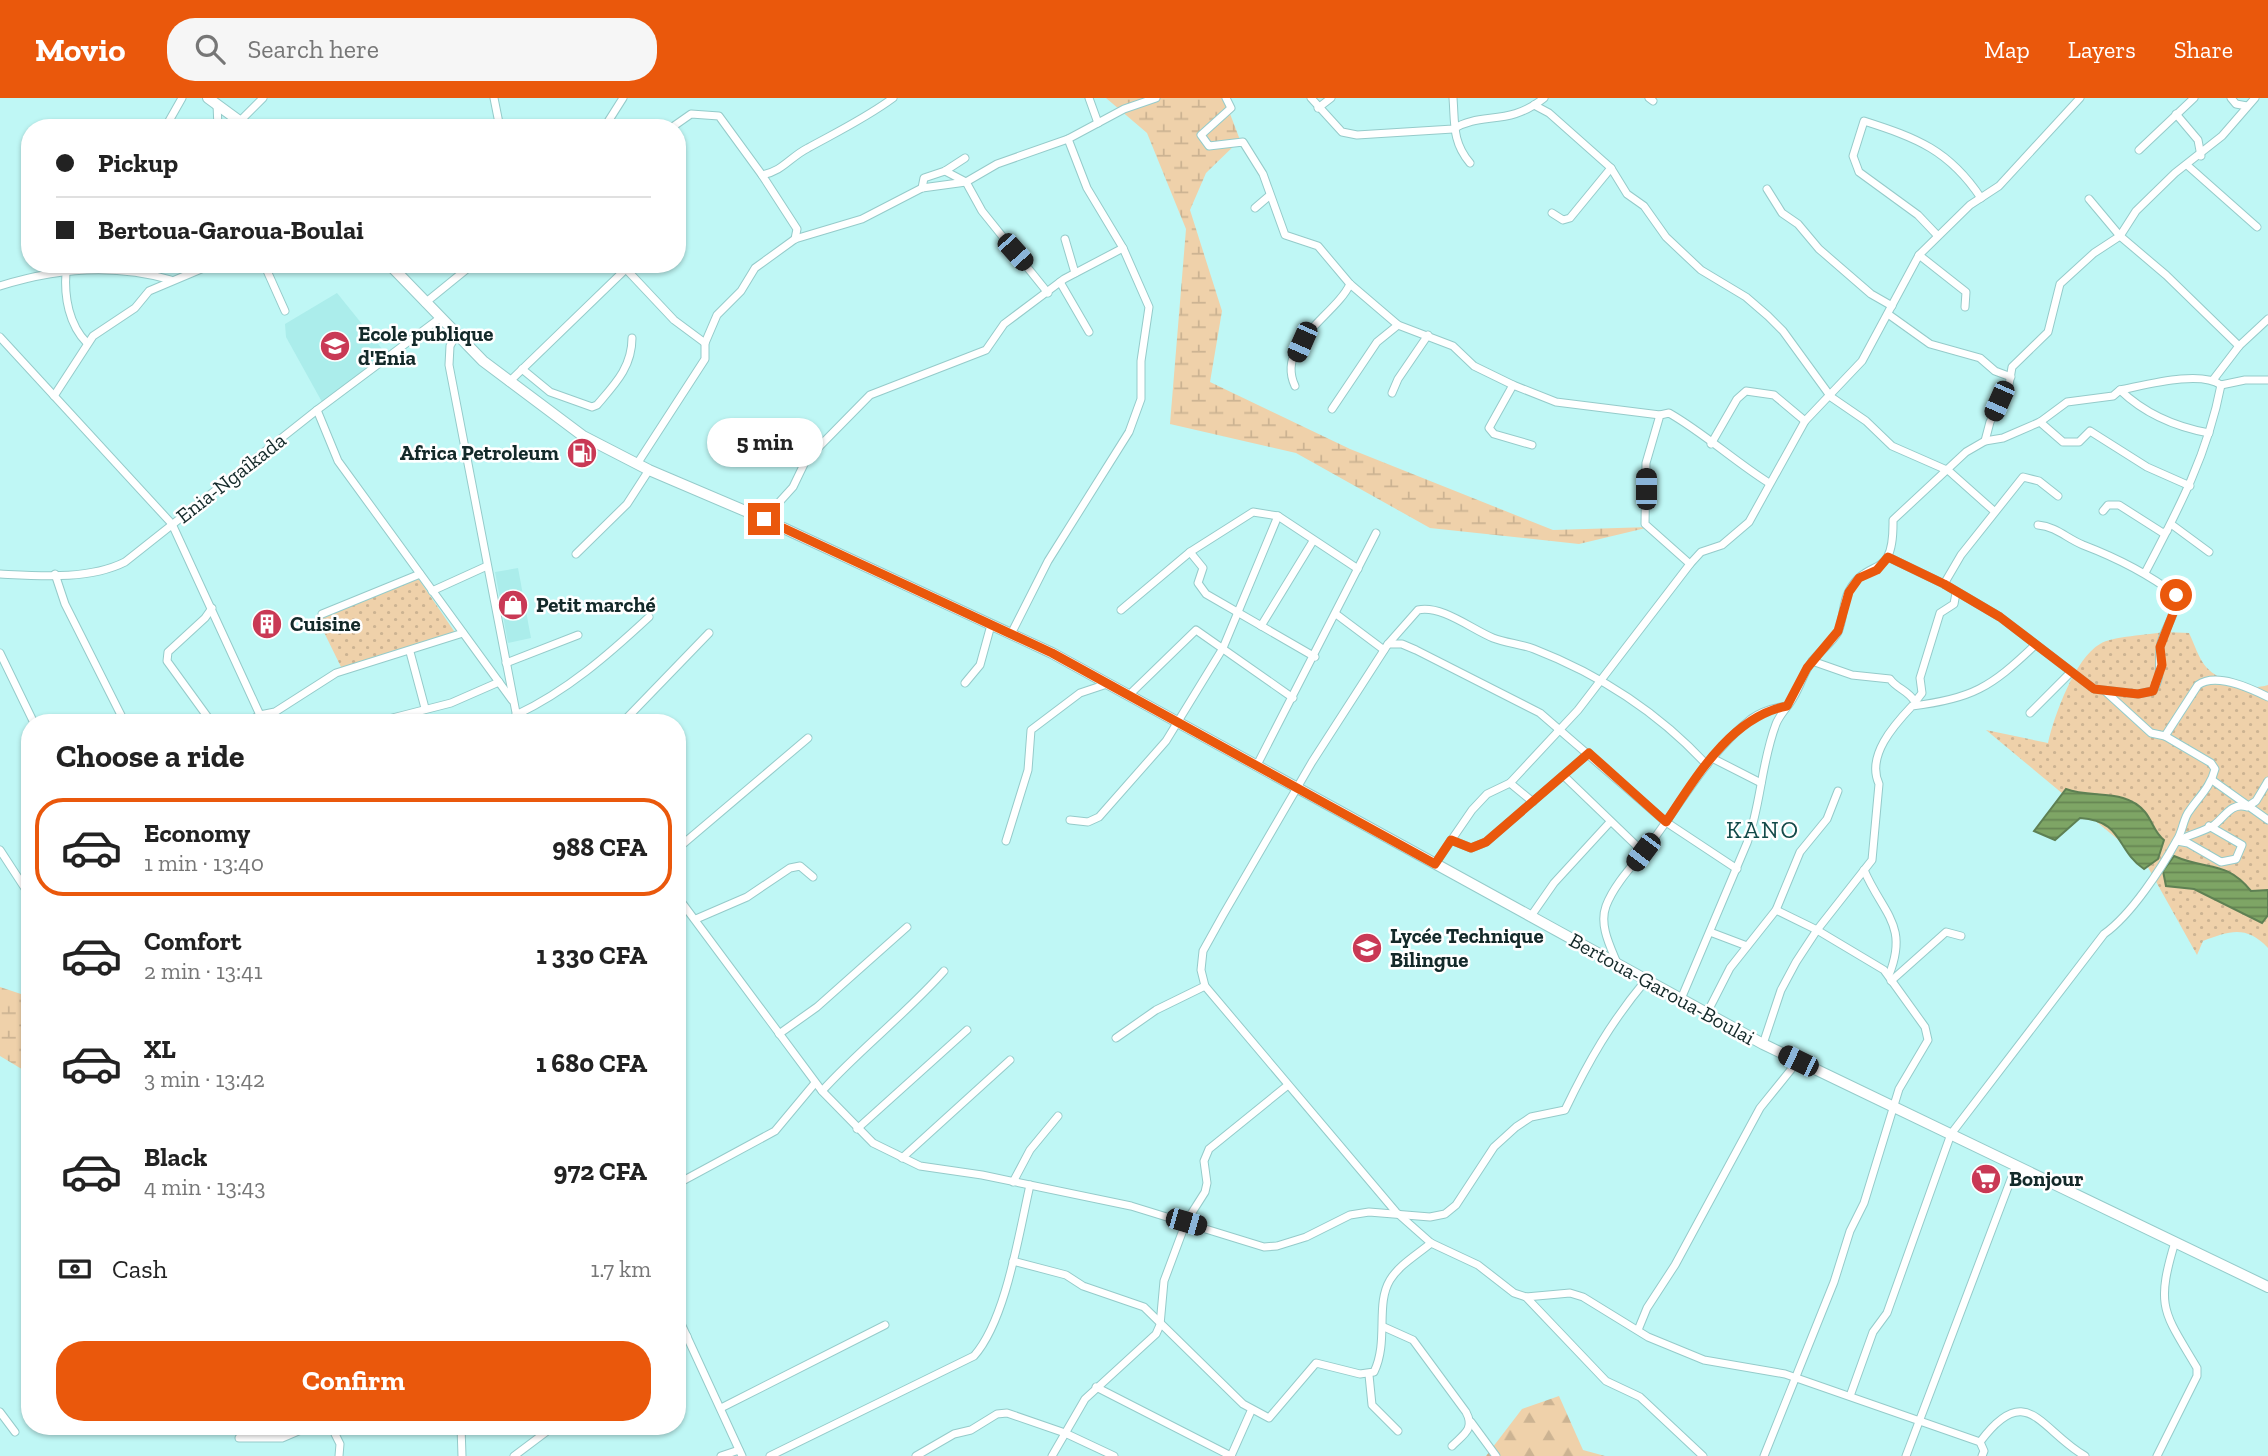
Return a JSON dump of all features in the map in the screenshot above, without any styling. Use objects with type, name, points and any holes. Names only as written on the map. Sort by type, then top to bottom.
[{"type":"highway","points":[[212,101],[238,119]]},
{"type":"highway","name":"Bertoua-Garoua-Boulai","points":[[397,273],[456,335],[509,382],[583,436],[649,470],[764,519],[1011,634],[1129,695],[1763,1044],[2268,1287]]},
{"type":"street","points":[[170,119],[182,98]]},
{"type":"street","points":[[248,119],[263,98]]},
{"type":"street","points":[[494,98],[498,119]]},
{"type":"street","points":[[610,119],[623,98]]},
{"type":"street","points":[[762,175],[777,172],[806,149],[841,133],[893,98]]},
{"type":"street","points":[[1089,98],[1098,123]]},
{"type":"street","points":[[638,464],[705,359],[705,343],[717,315],[741,291],[755,268],[795,239],[862,219],[922,188],[966,182],[997,164],[1068,139],[1124,109],[1156,98]]},
{"type":"street","points":[[1226,98],[1231,108],[1201,135],[1209,146],[1243,142],[1263,174],[1285,235],[1318,246],[1350,284],[1398,325],[1453,346],[1474,366],[1495,378],[1556,402],[1660,415],[1669,413],[1769,483]]},
{"type":"street","points":[[1311,98],[1342,132],[1357,135],[1453,129],[1464,122],[1513,117],[1544,98]]},
{"type":"street","points":[[1318,108],[1331,98]]},
{"type":"street","points":[[1453,98],[1453,129],[1460,151],[1470,163]]},
{"type":"street","points":[[1435,864],[1487,794],[1510,783],[1603,680],[1701,552],[1722,545],[1744,528],[1805,421],[1831,397],[1862,361],[1919,255],[1937,235],[1999,186],[2080,98]]},
{"type":"street","points":[[2139,150],[2194,98]]},
{"type":"street","points":[[2231,98],[2236,104],[2246,106]]},
{"type":"street","points":[[1986,441],[1990,422],[2016,361],[2048,332],[2060,284],[2094,253],[2120,236],[2136,211],[2187,165],[2201,156],[2255,98]]},
{"type":"street","points":[[212,101],[216,119]]},
{"type":"street","points":[[1534,105],[1549,113],[1611,168],[1627,194],[1644,206],[1666,237],[1701,270],[1746,297],[1783,331],[1831,397],[1866,421],[1892,446],[1949,471],[1994,511]]},
{"type":"street","points":[[684,119],[691,114],[719,116],[797,229],[795,239]]},
{"type":"street","points":[[2176,114],[2198,140],[2201,156]]},
{"type":"street","points":[[1937,235],[1918,215],[1858,172],[1853,156],[1864,121],[1918,140],[1940,152],[1964,173],[1981,198]]},
{"type":"street","points":[[1011,634],[1048,561],[1138,412],[1149,307],[1123,247],[1087,188],[1068,139]]},
{"type":"street","points":[[922,188],[924,178],[945,171],[965,158]]},
{"type":"street","points":[[2187,165],[2257,228]]},
{"type":"street","points":[[1552,213],[1563,220],[1570,218],[1611,168]]},
{"type":"street","points":[[945,171],[966,182],[982,211],[1048,293]]},
{"type":"street","points":[[1767,189],[1782,213],[1798,224],[1819,249],[1930,344],[1980,358],[1995,371],[2011,377]]},
{"type":"street","points":[[1255,208],[1269,196]]},
{"type":"street","points":[[2089,199],[2120,236],[2166,275],[2239,346]]},
{"type":"street","points":[[1065,239],[1075,273]]},
{"type":"street","points":[[764,519],[793,487],[806,460],[870,395],[986,350],[1004,324],[1060,282],[1123,247]]},
{"type":"street","points":[[1919,255],[1966,292],[1965,307]]},
{"type":"street","points":[[0,286],[31,276],[57,273]]},
{"type":"street","points":[[66,273],[70,313],[76,332],[87,343]]},
{"type":"street","points":[[142,273],[172,280]]},
{"type":"street","points":[[54,396],[87,343],[102,329],[135,308],[149,291],[190,273]]},
{"type":"street","points":[[268,273],[285,311]]},
{"type":"street","points":[[425,303],[462,273]]},
{"type":"street","points":[[509,382],[622,273]]},
{"type":"street","points":[[633,273],[674,320],[705,343]]},
{"type":"street","points":[[1060,282],[1089,332]]},
{"type":"street","points":[[1295,386],[1291,367],[1302,342],[1350,284]]},
{"type":"street","name":"Enia-Ngaîkada","points":[[0,574],[106,572],[125,562],[317,410],[440,318]]},
{"type":"street","points":[[2213,380],[2239,346],[2268,319]]},
{"type":"street","points":[[1332,409],[1377,342],[1398,325]]},
{"type":"street","points":[[456,335],[450,346],[449,365],[516,714]]},
{"type":"street","points":[[1392,393],[1398,379],[1429,335]]},
{"type":"street","points":[[0,337],[172,524],[258,714]]},
{"type":"street","points":[[523,369],[550,392],[592,407],[624,373],[632,354],[632,338]]},
{"type":"street","points":[[1681,999],[1756,818],[1761,783],[1775,725],[1812,662],[1838,631],[1849,592],[1859,578],[1877,570],[1888,557],[1893,541],[1893,520],[1910,500],[1949,471],[1966,452],[1986,441],[2003,438],[2040,422],[2067,402],[2113,396],[2120,390],[2190,379],[2213,380],[2221,385],[2268,380]]},
{"type":"street","points":[[1513,385],[1489,428],[1494,434],[1532,444]]},
{"type":"street","points":[[2145,573],[2190,486],[2209,433],[2221,385]]},
{"type":"street","points":[[2120,390],[2134,403],[2168,422],[2209,433]]},
{"type":"street","points":[[1711,444],[1737,399],[1746,391],[1774,395],[1805,421]]},
{"type":"street","points":[[317,410],[338,461],[514,703]]},
{"type":"street","points":[[1660,415],[1646,463],[1645,524],[1690,564]]},
{"type":"street","points":[[2040,422],[2063,442],[2079,442],[2090,431],[2147,467],[2190,486]]},
{"type":"street","points":[[576,554],[627,504],[649,470]]},
{"type":"street","points":[[1944,584],[1994,511],[2023,477],[2039,481],[2058,496]]},
{"type":"street","points":[[2103,511],[2108,505],[2119,505],[2163,533],[2169,528]]},
{"type":"street","points":[[1121,610],[1190,552],[1253,512],[1278,516],[1358,569]]},
{"type":"street","points":[[1070,820],[1088,822],[1099,817],[1166,741],[1223,648],[1278,516]]},
{"type":"street","points":[[2038,525],[2053,527],[2082,544],[2145,573],[2186,602]]},
{"type":"street","points":[[2169,528],[2209,552]]},
{"type":"street","points":[[1257,765],[1315,657],[1376,533]]},
{"type":"street","points":[[1261,626],[1312,541]]},
{"type":"street","points":[[1190,552],[1203,568],[1198,586],[1315,657]]},
{"type":"street","points":[[1888,557],[1944,584],[2000,617],[2084,684],[2105,692],[2138,694],[2153,691],[2162,665],[2160,647],[2177,603],[2176,595]]},
{"type":"street","points":[[432,590],[487,566]]},
{"type":"street","points":[[55,574],[65,604],[120,714]]},
{"type":"street","points":[[322,614],[420,574]]},
{"type":"street","points":[[1812,662],[1852,675],[1890,679],[1895,686],[1909,692],[1915,702],[1922,693],[1920,678],[1940,613],[1954,604],[1956,593]]},
{"type":"street","points":[[205,714],[167,662],[168,652],[198,625],[212,608]]},
{"type":"street","points":[[1703,1456],[1640,1397],[1606,1381],[1526,1297],[1504,1287],[1478,1265],[1431,1243],[1396,1212],[1205,986],[1201,970],[1203,951],[1311,762],[1386,647],[1414,612],[1423,609],[1466,624],[1493,638],[1532,648],[1603,680],[1657,716],[1709,762],[1761,783]]},
{"type":"street","points":[[1336,614],[1386,647],[1402,644],[1526,704],[1560,728],[1666,822],[1737,869]]},
{"type":"street","points":[[525,714],[578,678],[649,617]]},
{"type":"street","points":[[965,683],[981,665],[991,625]]},
{"type":"street","points":[[1129,695],[1193,631],[1201,632],[1293,698]]},
{"type":"street","points":[[271,714],[336,673],[410,652],[463,633]]},
{"type":"street","points":[[631,714],[709,633]]},
{"type":"street","points":[[506,663],[578,635]]},
{"type":"street","points":[[1763,1044],[1782,990],[1817,930],[1864,870],[1875,851],[1880,784],[1875,775],[1877,758],[1895,726],[1912,706],[1955,701],[1981,689],[2003,675],[2034,646]]},
{"type":"street","points":[[410,652],[425,708]]},
{"type":"street","points":[[0,653],[30,714]]},
{"type":"street","points":[[2030,713],[2070,673]]},
{"type":"street","points":[[2165,736],[2198,685],[2206,681],[2231,683],[2268,697]]},
{"type":"street","points":[[404,714],[451,703],[499,682]]},
{"type":"street","points":[[1006,841],[1028,769],[1031,730],[1080,693],[1108,684]]},
{"type":"street","points":[[1850,1396],[1873,1332],[1887,1313],[1951,1134],[2104,934],[2123,921],[2177,841],[2190,810],[2212,780],[2215,769],[2211,763],[2165,736],[2151,733],[2105,692]]},
{"type":"street","points":[[1618,964],[1606,935],[1606,906],[1709,762],[1753,717],[1787,706]]},
{"type":"street","points":[[686,841],[808,738]]},
{"type":"street","points":[[1451,840],[1471,848],[1479,845],[1589,753]]},
{"type":"street","points":[[1564,776],[1643,852]]},
{"type":"street","points":[[2212,780],[2268,820]]},
{"type":"street","points":[[2247,807],[2256,801],[2268,781]]},
{"type":"street","points":[[1510,783],[1533,802]]},
{"type":"street","points":[[1707,1013],[1730,968],[1776,910],[1800,852],[1827,819],[1838,791]]},
{"type":"street","points":[[2177,841],[2209,826],[2230,809],[2241,805],[2247,807]]},
{"type":"street","points":[[1531,916],[1554,883],[1610,822]]},
{"type":"street","points":[[2177,841],[2188,843],[2221,862],[2236,859],[2242,845],[2209,826]]},
{"type":"street","points":[[0,850],[21,882]]},
{"type":"street","points":[[696,919],[747,897],[790,868],[800,866],[813,877]]},
{"type":"street","points":[[1864,870],[1895,927],[1897,954],[1890,978]]},
{"type":"street","points":[[686,908],[815,1083],[873,1143],[920,1166],[1131,1206],[1264,1247],[1306,1237],[1350,1215],[1396,1212],[1430,1217],[1445,1214],[1456,1205],[1494,1147],[1516,1127],[1531,1117],[1565,1110],[1601,1039],[1646,980]]},
{"type":"street","points":[[1764,1456],[1797,1379],[1814,1327],[1835,1282],[1850,1231],[1864,1203],[1899,1089],[1928,1040],[1925,1027],[1890,978],[1817,930],[1776,910]]},
{"type":"street","points":[[779,1034],[817,1007],[907,927]]},
{"type":"street","points":[[1710,932],[1747,946]]},
{"type":"street","points":[[1890,978],[1946,932],[1961,936]]},
{"type":"street","points":[[822,1091],[859,1050],[924,994],[944,971]]},
{"type":"street","points":[[1116,1038],[1156,1010],[1205,986]]},
{"type":"street","points":[[857,1129],[967,1030]]},
{"type":"street","points":[[902,1158],[1010,1060]]},
{"type":"street","points":[[1638,1330],[1647,1308],[1675,1265],[1760,1108],[1798,1061]]},
{"type":"street","points":[[686,1179],[775,1131],[815,1083]]},
{"type":"street","points":[[1052,1456],[1076,1411],[1096,1387],[1146,1345],[1160,1325],[1164,1281],[1186,1222],[1205,1192],[1205,1161],[1209,1149],[1288,1086]]},
{"type":"street","points":[[1013,1182],[1030,1150],[1058,1116]]},
{"type":"street","points":[[1906,1456],[2016,1166]]},
{"type":"street","points":[[770,1456],[974,1356],[990,1331],[1013,1261],[1030,1185]]},
{"type":"street","points":[[2157,1456],[2197,1376],[2197,1368],[2168,1321],[2165,1277],[2175,1242]]},
{"type":"street","points":[[1013,1261],[1066,1275],[1083,1286],[1144,1307],[1160,1325],[1176,1336],[1220,1384],[1251,1411],[1264,1417],[1273,1415],[1316,1363],[1368,1375],[1374,1372],[1380,1362],[1383,1307],[1388,1282],[1431,1243]]},
{"type":"street","points":[[1526,1297],[1570,1293],[1583,1297],[1638,1330],[1704,1360],[1797,1379],[1850,1396],[1979,1442],[1984,1451],[1982,1456]]},
{"type":"street","points":[[721,1408],[885,1325]]},
{"type":"street","points":[[1384,1327],[1413,1340],[1496,1456]]},
{"type":"street","points":[[687,1336],[740,1453],[721,1456]]},
{"type":"street","points":[[1368,1375],[1373,1405],[1398,1431]]},
{"type":"street","points":[[1096,1387],[1231,1456],[1251,1411]]},
{"type":"street","points":[[1979,1442],[2000,1419],[2022,1411],[2035,1414],[2059,1438],[2085,1456]]},
{"type":"street","points":[[0,1412],[15,1432]]},
{"type":"street","points":[[916,1456],[954,1434],[971,1430],[997,1414],[1007,1413],[1065,1433],[1114,1456]]},
{"type":"street","points":[[1451,1446],[1471,1428],[1471,1422]]},
{"type":"street","points":[[239,1438],[282,1438],[289,1435]]},
{"type":"street","points":[[336,1435],[340,1444],[339,1456]]},
{"type":"street","points":[[461,1435],[462,1456]]},
{"type":"street","points":[[514,1456],[542,1435]]},
{"type":"shaded area","name":"Ecole publique d'Enia","points":[[337,293],[387,355],[322,402],[286,337],[285,324]]},
{"type":"shaded area","name":"Petit marché","points":[[518,568],[531,638],[508,643],[495,572]]},
{"type":"shaded area","points":[[2066,789],[2118,797],[2137,805],[2164,840],[2158,859],[2144,869],[2128,853],[2112,830],[2094,820],[2080,818],[2055,840],[2034,831]]},
{"type":"shaded area","points":[[2174,856],[2225,870],[2242,881],[2251,891],[2268,890],[2268,915],[2262,923],[2194,889],[2166,886],[2163,871]]},
{"type":"green space","points":[[1106,98],[1224,98],[1240,140],[1206,173],[1190,210],[1222,311],[1210,382],[1350,449],[1553,530],[1650,527],[1579,544],[1430,528],[1296,453],[1170,424],[1186,229],[1147,133]]},
{"type":"green space","points":[[416,575],[456,634],[343,671],[319,622],[333,609]]},
{"type":"green space","points":[[2164,632],[2189,633],[2204,665],[2220,678],[2244,686],[2268,685],[2268,948],[2252,936],[2237,932],[2203,941],[2197,955],[2145,862],[1986,730],[2048,743],[2055,718],[2074,674],[2091,651],[2113,639]]},
{"type":"green space","points":[[0,987],[21,994],[21,1069],[0,1056]]},
{"type":"green space","points":[[1559,1396],[1583,1450],[1605,1456],[1486,1456],[1522,1409]]},
{"type":"place","name":"Ecole publique d'Enia","points":[[335,346]]},
{"type":"place","name":"Africa Petroleum","points":[[582,453]]},
{"type":"place","name":"Petit marché","points":[[513,605]]},
{"type":"place","name":"Cuisine","points":[[267,624]]},
{"type":"place","name":"Lycée Technique Bilingue","points":[[1367,948]]},
{"type":"place","name":"Bonjour","points":[[1986,1179]]},
{"type":"district","name":"KANO","points":[[1763,830]]},
{"type":"route","points":[[764,519],[1052,653],[1435,864],[1451,840],[1471,848],[1486,842],[1589,753],[1666,822],[1694,780],[1732,736],[1753,717],[1787,706],[1807,668],[1838,631],[1849,592],[1859,578],[1877,570],[1888,557],[1984,607],[2084,684],[2105,692],[2147,694],[2153,691],[2158,683],[2162,665],[2160,647],[2177,603],[2176,595]]}]
